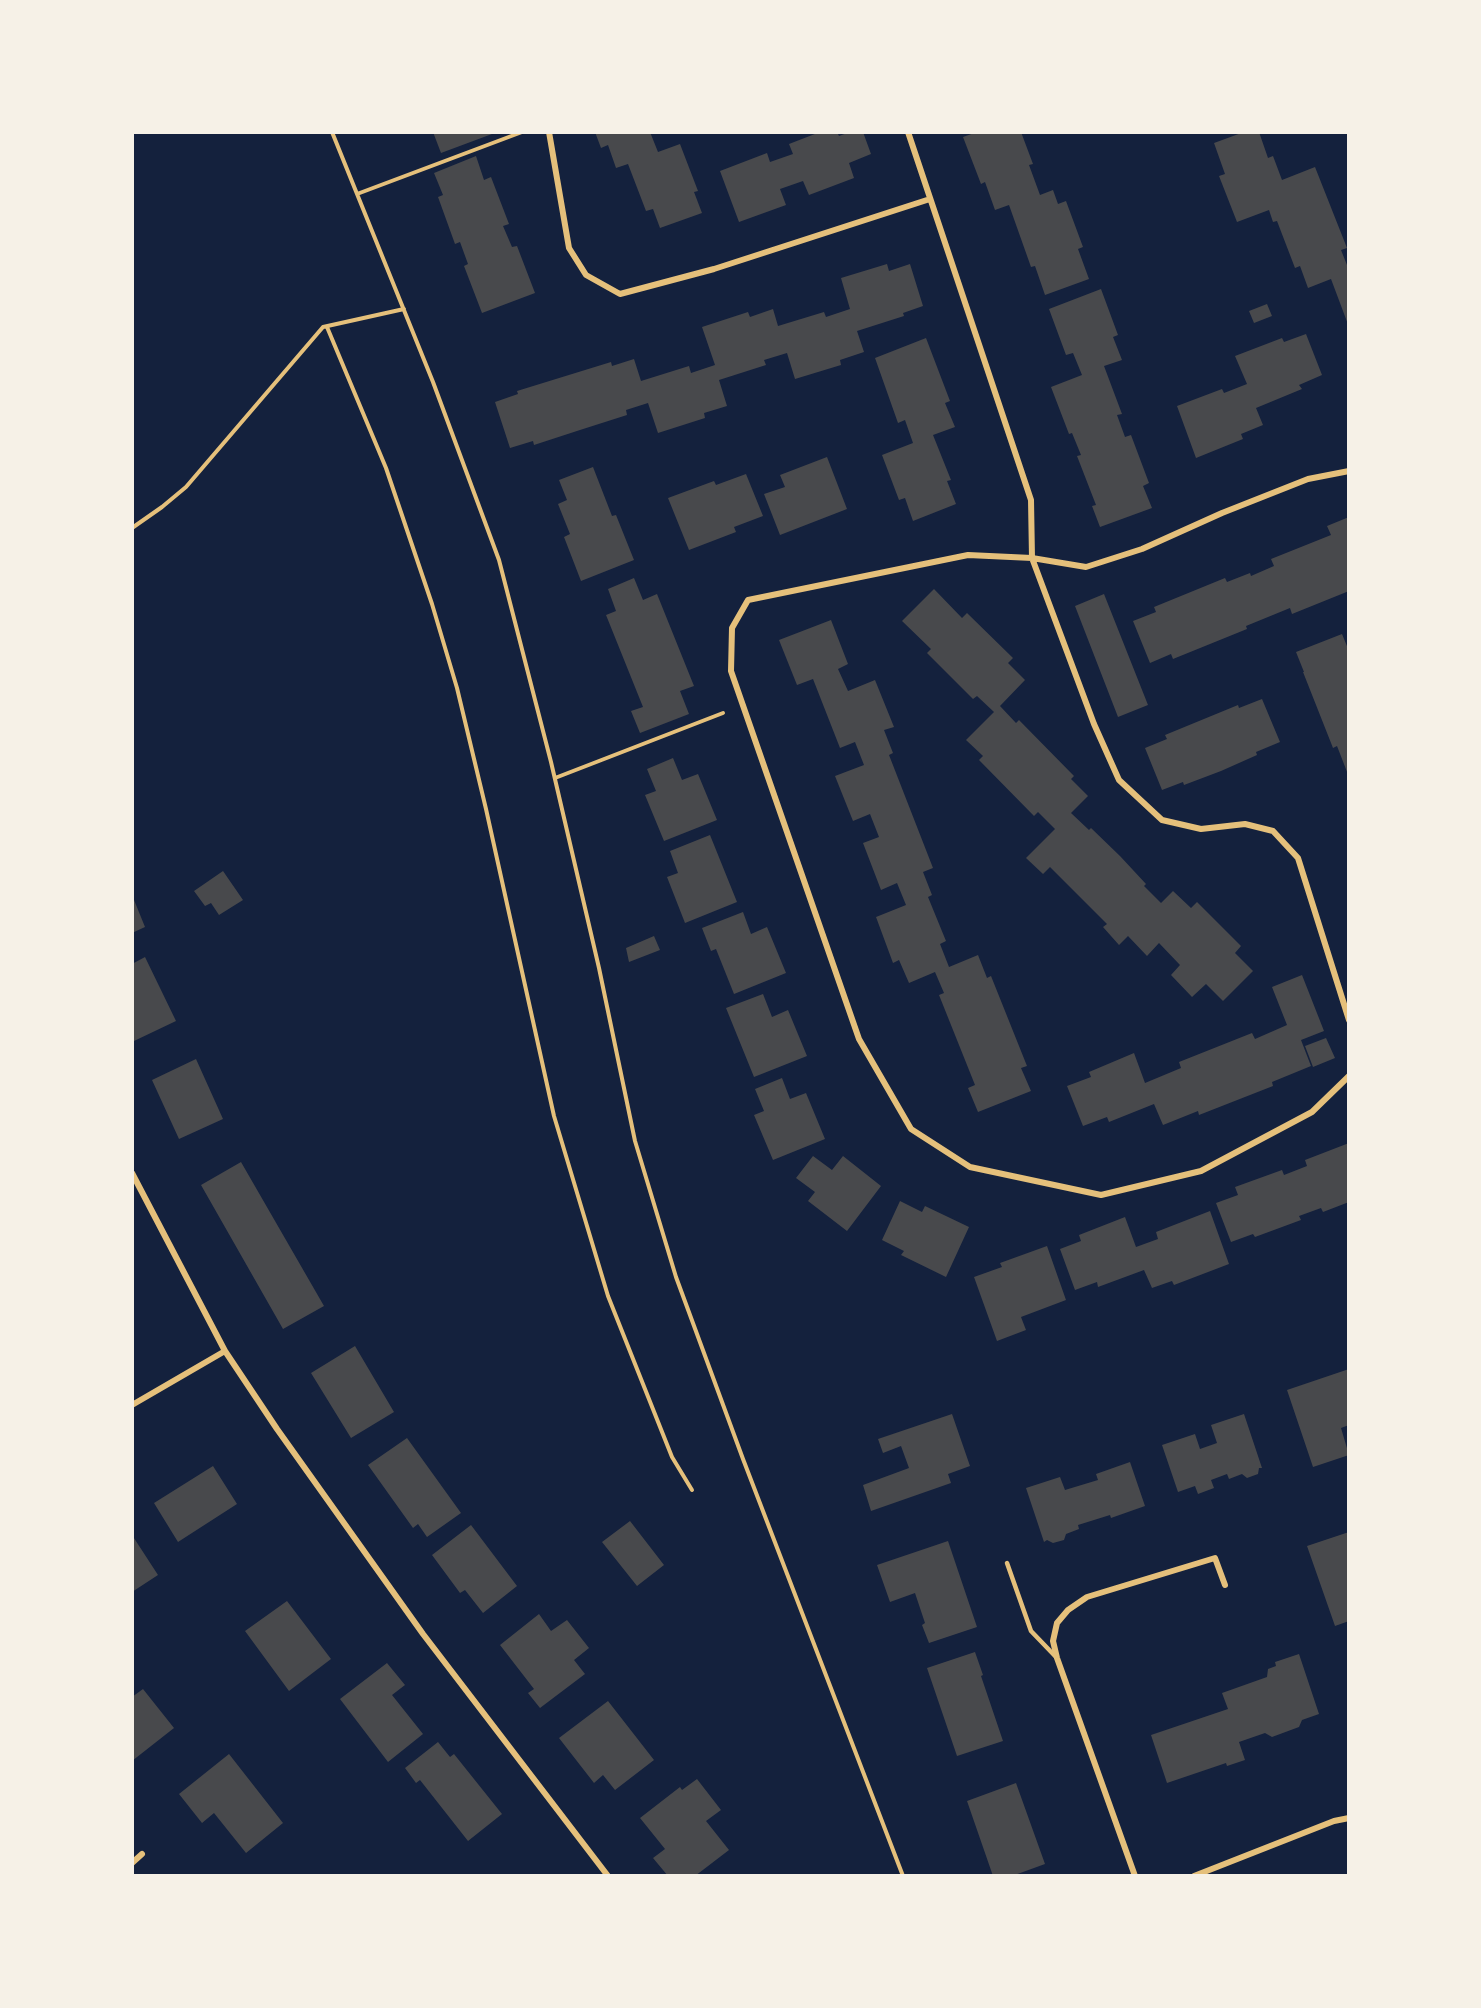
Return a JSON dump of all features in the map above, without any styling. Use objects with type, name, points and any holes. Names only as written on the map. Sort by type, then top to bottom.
[{"type":"street","points":[[549,132],[568,248],[586,275],[620,294],[714,269],[930,199]]},
{"type":"street","points":[[908,132],[1031,500],[1032,558],[1094,724],[1119,780],[1162,820],[1201,829],[1245,824],[1273,831],[1298,858],[1349,1020]]},
{"type":"street","points":[[1349,471],[1308,479],[1222,513],[1142,549],[1086,567],[1032,558],[968,555],[748,600],[732,628],[731,670],[859,1039],[911,1129],[970,1167],[1101,1195],[1201,1171],[1312,1112],[1349,1076]]},
{"type":"street","points":[[132,1173],[225,1351],[277,1429],[423,1634],[608,1876]]},
{"type":"street","points":[[132,1406],[225,1351]]},
{"type":"street","points":[[1136,1876],[1057,1658],[1053,1641],[1057,1623],[1068,1610],[1087,1597],[1215,1558],[1225,1585]]},
{"type":"street","points":[[1194,1876],[1334,1821],[1349,1818]]},
{"type":"street","points":[[132,1863],[142,1854]]},
{"type":"lane","points":[[1007,1563],[1031,1631],[1057,1658]]},
{"type":"path","points":[[332,132],[433,382],[499,560],[555,778],[599,968],[635,1141],[676,1277],[743,1459],[903,1876]]},
{"type":"path","points":[[357,194],[522,132]]},
{"type":"path","points":[[132,528],[186,487],[323,327],[404,309]]},
{"type":"path","points":[[327,327],[386,468],[457,688],[554,1116],[608,1296],[672,1457],[692,1490]]},
{"type":"path","points":[[555,778],[744,706]]},
{"type":"building","points":[[433,132],[491,132],[492,134],[441,153]]},
{"type":"building","points":[[595,132],[650,132],[658,152],[680,144],[698,191],[694,192],[702,213],[660,228],[653,209],[646,211],[628,164],[616,168],[608,145],[601,148]]},
{"type":"building","points":[[820,132],[837,132],[839,136],[850,132],[863,132],[871,154],[849,163],[854,178],[809,195],[803,181],[780,189],[786,205],[739,222],[720,171],[767,153],[770,162],[793,154],[789,144]]},
{"type":"building","points":[[977,132],[1021,132],[1033,164],[1029,165],[1040,195],[1053,190],[1058,204],[1066,201],[1083,247],[1078,249],[1089,279],[1045,295],[1035,266],[1031,267],[1009,205],[995,210],[985,182],[981,184],[963,137]]},
{"type":"building","points":[[1244,132],[1259,132],[1268,158],[1273,156],[1282,180],[1315,167],[1347,248],[1341,250],[1349,270],[1349,327],[1331,279],[1308,288],[1300,266],[1295,268],[1277,221],[1273,222],[1269,210],[1237,222],[1219,176],[1225,174],[1214,143]]},
{"type":"building","points":[[476,156],[484,180],[491,177],[509,224],[503,226],[512,247],[517,246],[535,293],[482,313],[464,266],[468,264],[460,242],[455,244],[438,197],[443,195],[434,173]]},
{"type":"building","points":[[887,264],[889,271],[910,264],[923,306],[903,313],[904,316],[857,331],[864,352],[840,360],[841,365],[795,379],[787,353],[764,360],[766,365],[719,380],[727,406],[704,413],[705,418],[658,433],[648,403],[626,410],[627,415],[534,445],[533,441],[510,448],[495,402],[518,394],[517,391],[611,362],[612,366],[634,359],[641,381],[689,366],[691,373],[715,365],[702,327],[748,312],[750,317],[773,309],[778,326],[824,312],[826,317],[850,309],[841,278]]},
{"type":"building","points":[[1101,289],[1118,335],[1113,337],[1122,360],[1104,366],[1122,414],[1117,415],[1125,437],[1131,435],[1149,483],[1143,486],[1152,508],[1100,527],[1092,506],[1096,505],[1077,456],[1081,455],[1072,433],[1069,434],[1051,387],[1082,375],[1073,353],[1066,355],[1049,309]]},
{"type":"building","points":[[1267,304],[1272,316],[1254,323],[1249,311]]},
{"type":"building","points":[[1306,334],[1322,375],[1299,385],[1302,389],[1256,408],[1263,425],[1241,434],[1243,439],[1196,458],[1177,406],[1222,389],[1224,393],[1247,384],[1235,356],[1282,338],[1284,342]]},
{"type":"building","points":[[926,338],[950,401],[945,403],[955,427],[933,435],[951,480],[947,481],[956,504],[913,521],[905,498],[899,500],[882,455],[913,443],[905,420],[898,423],[875,358]]},
{"type":"building","points":[[827,457],[847,509],[780,535],[764,494],[785,487],[780,475]]},
{"type":"building","points":[[593,467],[612,516],[616,515],[634,560],[581,581],[564,537],[570,534],[558,504],[567,500],[559,480]]},
{"type":"building","points":[[746,474],[763,516],[734,527],[736,532],[689,550],[668,498],[714,481],[716,485]]},
{"type":"building","points":[[1349,517],[1349,591],[1292,614],[1290,608],[1246,626],[1247,629],[1173,659],[1171,654],[1150,663],[1133,621],[1156,612],[1154,607],[1225,578],[1227,582],[1250,573],[1251,576],[1274,566],[1271,559],[1331,535],[1327,526]]},
{"type":"building","points":[[634,578],[643,600],[657,594],[694,686],[680,691],[689,714],[640,733],[631,711],[643,707],[606,615],[616,611],[608,589]]},
{"type":"building","points":[[934,589],[962,618],[967,613],[1013,658],[1008,663],[1025,680],[1000,706],[1016,723],[1019,720],[1074,776],[1071,779],[1088,796],[1071,813],[1089,830],[1091,828],[1120,856],[1161,903],[1173,891],[1191,908],[1197,902],[1241,946],[1235,953],[1253,971],[1223,1001],[1206,984],[1192,997],[1171,975],[1180,965],[1159,943],[1147,956],[1128,936],[1119,945],[1103,927],[1107,924],[1050,867],[1043,874],[1026,858],[1055,829],[1038,812],[1034,816],[979,760],[983,756],[966,740],[994,712],[977,696],[973,699],[927,653],[931,649],[902,621]]},
{"type":"building","points":[[1104,594],[1148,705],[1118,717],[1075,606]]},
{"type":"building","points":[[831,620],[848,664],[838,669],[848,691],[875,680],[894,727],[884,730],[893,753],[889,755],[933,868],[923,872],[932,895],[928,897],[946,941],[940,944],[949,967],[978,955],[987,978],[991,976],[1027,1066],[1021,1068],[1031,1091],[978,1112],[968,1088],[975,1085],[939,995],[944,993],[935,972],[909,983],[899,960],[893,963],[876,917],[906,905],[897,883],[881,890],[863,843],[879,837],[870,814],[853,821],[835,776],[864,765],[855,742],[840,748],[813,679],[797,685],[779,640]]},
{"type":"building","points":[[1342,634],[1349,651],[1349,777],[1337,746],[1333,748],[1296,652]]},
{"type":"building","points":[[1262,699],[1280,742],[1221,771],[1184,785],[1183,782],[1162,790],[1145,748],[1167,739],[1165,735],[1238,705],[1239,708]]},
{"type":"building","points":[[673,758],[682,780],[698,774],[717,820],[664,841],[645,795],[656,791],[647,769]]},
{"type":"building","points":[[710,835],[737,902],[685,923],[667,877],[678,873],[670,851]]},
{"type":"building","points":[[223,871],[243,900],[219,915],[211,903],[205,906],[194,891]]},
{"type":"building","points":[[132,895],[145,927],[132,933]]},
{"type":"building","points":[[743,912],[751,934],[767,927],[786,973],[734,994],[716,949],[711,951],[702,928]]},
{"type":"building","points":[[654,936],[660,950],[629,962],[626,948]]},
{"type":"building","points":[[145,957],[176,1021],[134,1041],[132,1037],[132,964]]},
{"type":"building","points":[[1302,975],[1324,1031],[1301,1040],[1311,1066],[1272,1082],[1273,1086],[1199,1115],[1198,1111],[1163,1125],[1154,1104],[1109,1122],[1107,1117],[1083,1126],[1067,1086],[1091,1077],[1089,1072],[1134,1053],[1145,1083],[1181,1068],[1179,1062],[1252,1033],[1255,1039],[1287,1025],[1272,987]]},
{"type":"building","points":[[763,994],[772,1017],[788,1010],[807,1056],[754,1077],[726,1008]]},
{"type":"building","points":[[1326,1038],[1335,1058],[1313,1067],[1305,1046]]},
{"type":"building","points":[[196,1059],[223,1119],[179,1139],[152,1080]]},
{"type":"building","points":[[782,1078],[790,1099],[806,1093],[825,1139],[773,1160],[754,1115],[764,1111],[755,1089]]},
{"type":"building","points":[[1349,1143],[1349,1202],[1323,1212],[1321,1208],[1299,1216],[1301,1220],[1255,1237],[1253,1234],[1231,1242],[1216,1203],[1238,1195],[1235,1187],[1282,1170],[1284,1175],[1307,1166],[1305,1160]]},
{"type":"building","points":[[813,1156],[832,1170],[843,1156],[881,1186],[847,1231],[808,1201],[815,1192],[796,1178]]},
{"type":"building","points":[[241,1162],[324,1306],[283,1329],[201,1185]]},
{"type":"building","points":[[900,1201],[922,1212],[925,1206],[969,1227],[946,1277],[901,1255],[904,1251],[882,1240]]},
{"type":"building","points":[[1210,1211],[1229,1264],[1174,1285],[1172,1281],[1152,1288],[1144,1270],[1098,1287],[1097,1282],[1075,1290],[1060,1249],[1081,1241],[1079,1235],[1125,1217],[1136,1247],[1158,1239],[1156,1232]]},
{"type":"building","points":[[1047,1246],[1066,1300],[1021,1317],[1026,1330],[997,1341],[974,1277],[1002,1267],[1000,1263]]},
{"type":"building","points":[[355,1346],[394,1412],[351,1438],[311,1373]]},
{"type":"building","points":[[1349,1369],[1349,1425],[1341,1428],[1349,1455],[1313,1467],[1287,1390]]},
{"type":"building","points":[[952,1414],[970,1466],[948,1474],[951,1483],[871,1511],[863,1485],[909,1468],[901,1446],[883,1453],[878,1439]]},
{"type":"building","points":[[1244,1414],[1262,1468],[1259,1468],[1258,1474],[1247,1478],[1242,1474],[1229,1479],[1227,1474],[1211,1480],[1214,1488],[1198,1494],[1195,1486],[1178,1492],[1162,1445],[1195,1434],[1200,1449],[1217,1443],[1211,1425]]},
{"type":"building","points":[[407,1438],[461,1513],[427,1537],[418,1524],[413,1528],[368,1465]]},
{"type":"building","points":[[1130,1462],[1145,1506],[1111,1518],[1110,1515],[1078,1525],[1079,1529],[1066,1534],[1064,1540],[1053,1543],[1047,1540],[1044,1542],[1026,1488],[1060,1477],[1065,1490],[1098,1480],[1096,1474]]},
{"type":"building","points":[[213,1466],[237,1504],[178,1542],[154,1503]]},
{"type":"building","points":[[630,1521],[664,1565],[637,1586],[602,1542]]},
{"type":"building","points":[[471,1525],[517,1586],[483,1613],[465,1590],[460,1593],[432,1555]]},
{"type":"building","points":[[1349,1532],[1349,1621],[1335,1626],[1307,1546]]},
{"type":"building","points":[[132,1535],[158,1575],[132,1592]]},
{"type":"building","points":[[948,1541],[977,1627],[929,1643],[922,1625],[925,1623],[915,1593],[890,1602],[877,1565]]},
{"type":"building","points":[[287,1601],[331,1659],[289,1691],[245,1631]]},
{"type":"building","points":[[539,1614],[551,1631],[567,1620],[589,1648],[574,1660],[585,1674],[540,1708],[528,1693],[534,1689],[500,1645]]},
{"type":"building","points":[[975,1652],[1003,1741],[957,1756],[927,1668]]},
{"type":"building","points":[[1299,1654],[1319,1714],[1302,1720],[1299,1727],[1272,1737],[1265,1733],[1239,1742],[1245,1760],[1227,1766],[1226,1763],[1167,1783],[1151,1735],[1228,1709],[1222,1693],[1267,1677],[1268,1669],[1276,1666],[1275,1662]]},
{"type":"building","points":[[387,1663],[405,1685],[392,1695],[423,1734],[388,1762],[340,1699]]},
{"type":"building","points":[[143,1689],[174,1728],[132,1761],[132,1697]]},
{"type":"building","points":[[608,1701],[654,1760],[615,1790],[603,1775],[594,1783],[559,1738]]},
{"type":"building","points":[[438,1742],[450,1757],[454,1754],[502,1814],[468,1841],[420,1780],[416,1783],[405,1768]]},
{"type":"building","points":[[229,1754],[283,1823],[246,1853],[214,1813],[202,1823],[179,1794]]},
{"type":"building","points":[[697,1779],[721,1810],[706,1821],[729,1850],[695,1876],[668,1876],[653,1858],[665,1849],[640,1818],[680,1787],[682,1790]]},
{"type":"building","points":[[1016,1783],[1045,1864],[1012,1876],[993,1876],[967,1801]]}]
